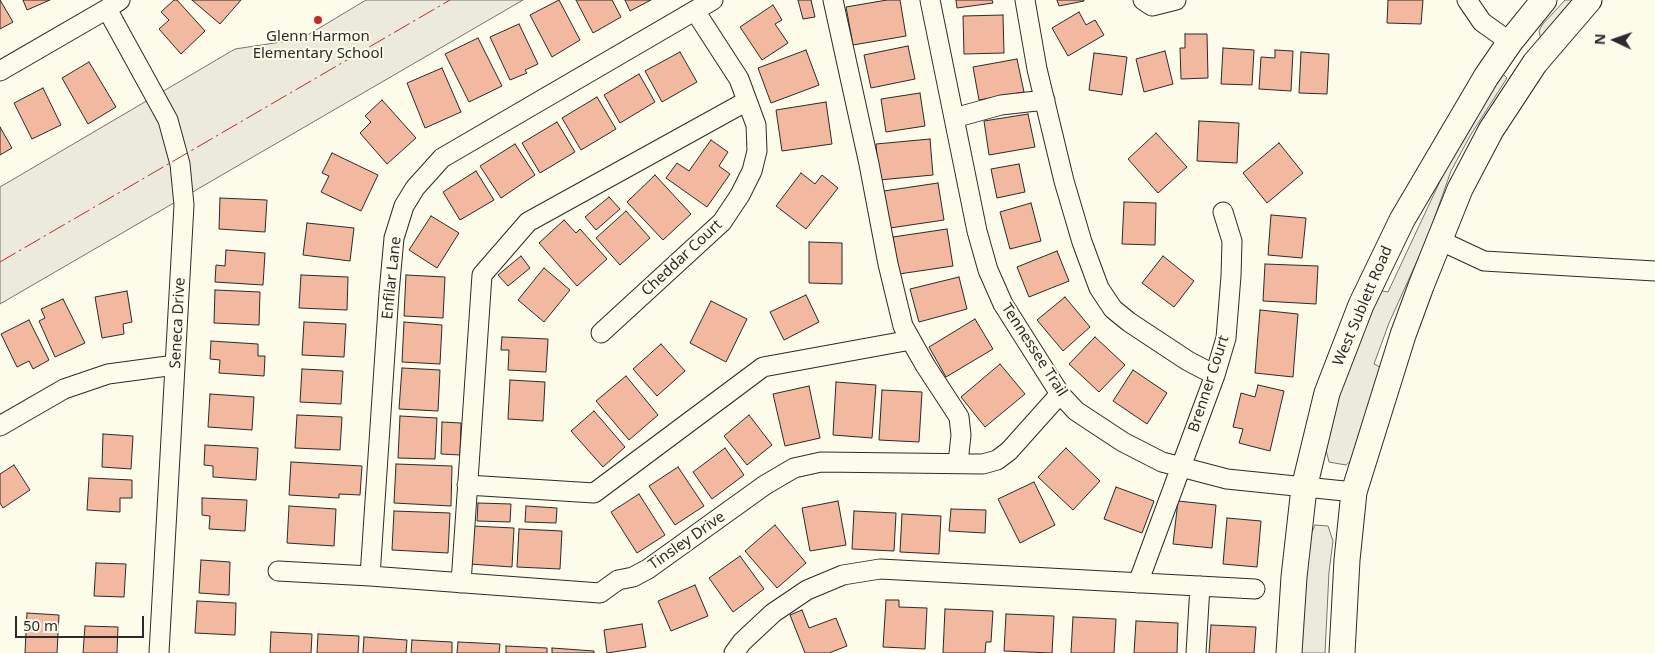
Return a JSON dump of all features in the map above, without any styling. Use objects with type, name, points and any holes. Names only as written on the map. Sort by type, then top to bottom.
[{"type":"main road","name":"West Sublett Road","points":[[1289,653],[1294,576],[1304,488],[1327,393],[1361,305],[1402,220],[1486,77],[1510,42],[1544,0]]},
{"type":"main road","points":[[1342,653],[1348,550],[1354,492],[1403,335],[1460,190],[1491,130],[1535,63],[1589,0]]},
{"type":"main road","points":[[1510,42],[1535,63]]},
{"type":"street","name":"Enfilar Lane","points":[[370,576],[394,238],[404,206],[415,188],[442,158],[713,0]]},
{"type":"street","points":[[833,0],[869,164],[888,264],[903,326],[925,365],[960,417],[961,435],[958,463]]},
{"type":"street","name":"Tennessee Trail","points":[[930,0],[978,231],[988,270],[1002,304],[1060,394],[1076,411],[1123,442],[1162,462],[1227,479],[1354,492]]},
{"type":"street","points":[[1025,0],[1037,69],[1064,181],[1079,233],[1099,288],[1113,309],[1129,322],[1188,361],[1215,375]]},
{"type":"street","points":[[1143,0],[1152,6],[1176,0]]},
{"type":"street","points":[[1467,0],[1482,22],[1510,42]]},
{"type":"street","points":[[0,71],[114,5]]},
{"type":"street","name":"Seneca Drive","points":[[114,5],[168,120],[180,164],[184,205],[159,653]]},
{"type":"street","name":"Cheddar Court","points":[[601,333],[722,222],[740,196],[752,171],[757,151],[756,125],[739,79],[695,11]]},
{"type":"street","points":[[954,118],[1001,106],[1045,100]]},
{"type":"street","points":[[461,583],[482,275],[528,222],[747,101]]},
{"type":"street","name":"Brenner Court","points":[[1138,583],[1215,375],[1226,338],[1232,276],[1232,241],[1223,212]]},
{"type":"street","points":[[1439,240],[1484,261],[1655,271]]},
{"type":"street","points":[[468,485],[594,493],[763,367],[911,340]]},
{"type":"street","points":[[0,426],[64,389],[108,374],[175,365]]},
{"type":"street","name":"Tinsley Drive","points":[[278,571],[600,593],[618,580],[633,577],[648,569],[765,485],[794,468],[821,462],[983,464],[998,460],[1009,451],[1060,394]]},
{"type":"street","points":[[734,653],[742,642],[773,613],[807,590],[843,575],[880,569],[1255,589]]},
{"type":"street","points":[[1196,653],[1200,586]]},
{"type":"shaded area","points":[[366,0],[523,0],[0,304],[0,187],[235,49],[301,39]]},
{"type":"shaded area","points":[[1565,0],[1584,0],[1543,37],[1540,36],[1539,31],[1542,25]]},
{"type":"shaded area","points":[[1503,74],[1507,78],[1470,136],[1451,171],[1427,239],[1389,323],[1374,364],[1382,368],[1353,459],[1346,465],[1329,462],[1326,450],[1341,385],[1378,290],[1388,292],[1457,145]]},
{"type":"shaded area","points":[[1315,525],[1328,526],[1333,541],[1329,572],[1325,653],[1300,653],[1303,599],[1311,534]]},
{"type":"building","points":[[0,0],[13,22],[0,29]]},
{"type":"building","points":[[23,0],[50,0],[27,10]]},
{"type":"building","points":[[174,0],[177,0],[205,31],[181,54],[159,29],[169,20],[161,12]]},
{"type":"building","points":[[192,0],[241,0],[220,24]]},
{"type":"building","points":[[559,0],[580,40],[552,57],[530,15]]},
{"type":"building","points":[[576,0],[612,0],[621,17],[593,33]]},
{"type":"building","points":[[625,0],[651,0],[630,11]]},
{"type":"building","points":[[798,0],[811,0],[815,17],[803,19]]},
{"type":"building","points":[[887,0],[900,0],[906,36],[853,45],[846,7]]},
{"type":"building","points":[[956,0],[992,0],[993,3],[957,8]]},
{"type":"building","points":[[1057,0],[1084,0],[1084,1],[1059,6]]},
{"type":"building","points":[[1388,0],[1423,0],[1421,24],[1387,23]]},
{"type":"building","points":[[773,5],[782,20],[775,24],[788,43],[762,60],[740,27]]},
{"type":"building","points":[[1079,12],[1086,25],[1095,20],[1104,35],[1068,56],[1052,28]]},
{"type":"building","points":[[1003,15],[1004,53],[964,54],[963,16]]},
{"type":"building","points":[[519,24],[538,64],[525,70],[527,73],[510,80],[490,37]]},
{"type":"building","points":[[1185,34],[1207,34],[1208,78],[1181,79],[1180,48],[1185,48]]},
{"type":"building","points":[[478,38],[502,86],[469,102],[445,54]]},
{"type":"building","points":[[908,46],[915,79],[871,88],[864,55]]},
{"type":"building","points":[[1223,48],[1254,50],[1252,85],[1221,84]]},
{"type":"building","points":[[806,50],[819,85],[771,103],[758,68]]},
{"type":"building","points":[[1275,50],[1293,51],[1291,91],[1259,89],[1261,57],[1275,58]]},
{"type":"building","points":[[1165,51],[1173,84],[1144,92],[1136,59]]},
{"type":"building","points":[[680,52],[697,82],[662,102],[645,71]]},
{"type":"building","points":[[1301,52],[1329,54],[1327,94],[1299,93]]},
{"type":"building","points":[[1094,53],[1127,57],[1122,95],[1089,90]]},
{"type":"building","points":[[1017,59],[1024,92],[979,100],[973,67]]},
{"type":"building","points":[[89,62],[116,107],[88,124],[62,78]]},
{"type":"building","points":[[442,68],[461,112],[425,128],[407,83]]},
{"type":"building","points":[[639,74],[655,102],[620,123],[604,95]]},
{"type":"building","points":[[43,88],[61,125],[32,139],[14,103]]},
{"type":"building","points":[[920,93],[925,126],[886,132],[881,99]]},
{"type":"building","points":[[597,97],[616,129],[581,150],[562,118]]},
{"type":"building","points":[[382,100],[416,138],[387,164],[360,133],[371,122],[365,116]]},
{"type":"building","points":[[826,102],[832,144],[782,151],[776,110]]},
{"type":"building","points":[[1028,114],[1035,147],[989,155],[984,121]]},
{"type":"building","points":[[1199,121],[1239,123],[1237,163],[1197,161]]},
{"type":"building","points":[[557,122],[575,152],[540,173],[522,143]]},
{"type":"building","points":[[0,127],[12,148],[0,155]]},
{"type":"building","points":[[1156,133],[1187,167],[1158,193],[1128,159]]},
{"type":"building","points":[[930,139],[933,175],[879,180],[876,144]]},
{"type":"building","points":[[711,140],[728,152],[719,166],[730,174],[707,207],[666,178],[677,163],[689,171]]},
{"type":"building","points":[[1279,143],[1303,173],[1267,203],[1243,173]]},
{"type":"building","points":[[515,144],[535,175],[501,198],[480,166]]},
{"type":"building","points":[[332,153],[378,175],[361,211],[321,192],[329,176],[322,173]]},
{"type":"building","points":[[1019,164],[1025,192],[997,198],[991,169]]},
{"type":"building","points":[[476,171],[494,200],[460,220],[443,192]]},
{"type":"building","points":[[801,173],[815,184],[822,175],[838,188],[806,229],[776,206]]},
{"type":"building","points":[[655,175],[691,214],[663,240],[627,202]]},
{"type":"building","points":[[938,183],[944,220],[890,228],[884,191]]},
{"type":"building","points":[[609,197],[620,209],[596,230],[585,217]]},
{"type":"building","points":[[220,198],[267,200],[265,232],[219,229]]},
{"type":"building","points":[[1124,202],[1156,203],[1155,245],[1122,244]]},
{"type":"building","points":[[1031,203],[1041,241],[1010,249],[1000,212]]},
{"type":"building","points":[[626,211],[650,238],[620,265],[596,238]]},
{"type":"building","points":[[1271,215],[1306,218],[1302,258],[1268,255]]},
{"type":"building","points":[[431,216],[459,233],[437,268],[409,250]]},
{"type":"building","points":[[564,220],[576,233],[580,229],[607,259],[577,286],[539,243]]},
{"type":"building","points":[[307,223],[354,228],[350,261],[303,255]]},
{"type":"building","points":[[947,229],[953,266],[899,274],[893,237]]},
{"type":"building","points":[[809,242],[842,243],[842,284],[809,283]]},
{"type":"building","points":[[226,250],[265,253],[263,285],[215,282],[216,265],[225,266]]},
{"type":"building","points":[[1057,251],[1069,281],[1029,297],[1017,267]]},
{"type":"building","points":[[521,256],[530,268],[508,286],[498,275]]},
{"type":"building","points":[[1163,256],[1194,281],[1174,307],[1142,283]]},
{"type":"building","points":[[1265,264],[1318,266],[1316,304],[1263,301]]},
{"type":"building","points":[[544,268],[570,290],[544,322],[518,300]]},
{"type":"building","points":[[301,275],[348,277],[347,310],[299,308]]},
{"type":"building","points":[[406,275],[445,277],[443,318],[404,316]]},
{"type":"building","points":[[959,277],[967,309],[919,322],[910,289]]},
{"type":"building","points":[[215,290],[260,292],[259,325],[214,323]]},
{"type":"building","points":[[127,291],[132,322],[123,324],[124,334],[102,338],[95,297]]},
{"type":"building","points":[[806,295],[819,322],[784,340],[770,312]]},
{"type":"building","points":[[1065,297],[1090,327],[1063,351],[1037,320]]},
{"type":"building","points":[[63,299],[85,343],[55,357],[39,321],[45,318],[41,309]]},
{"type":"building","points":[[711,301],[747,319],[726,362],[690,343]]},
{"type":"building","points":[[1260,310],[1298,314],[1293,377],[1255,373]]},
{"type":"building","points":[[975,319],[993,349],[946,377],[929,347]]},
{"type":"building","points":[[29,320],[49,360],[33,369],[29,361],[17,367],[1,334]]},
{"type":"building","points":[[304,322],[346,324],[344,357],[302,355]]},
{"type":"building","points":[[404,322],[442,325],[440,364],[402,362]]},
{"type":"building","points":[[502,337],[548,339],[546,372],[508,370],[509,350],[501,350]]},
{"type":"building","points":[[1095,337],[1125,365],[1099,392],[1069,364]]},
{"type":"building","points":[[211,341],[258,344],[258,356],[265,356],[264,376],[219,373],[220,360],[210,359]]},
{"type":"building","points":[[661,344],[685,371],[657,396],[633,369]]},
{"type":"building","points":[[1000,364],[1025,394],[985,427],[961,397]]},
{"type":"building","points":[[402,368],[440,370],[438,411],[399,409]]},
{"type":"building","points":[[302,369],[343,371],[341,404],[300,402]]},
{"type":"building","points":[[1133,370],[1167,393],[1147,424],[1113,401]]},
{"type":"building","points":[[626,376],[658,415],[629,440],[596,401]]},
{"type":"building","points":[[510,380],[545,382],[543,421],[508,419]]},
{"type":"building","points":[[836,382],[876,385],[872,438],[833,435]]},
{"type":"building","points":[[1258,385],[1284,391],[1270,451],[1239,443],[1243,429],[1233,427],[1241,393],[1255,397]]},
{"type":"building","points":[[809,386],[820,438],[785,446],[773,394]]},
{"type":"building","points":[[882,390],[922,392],[919,442],[879,440]]},
{"type":"building","points":[[210,394],[254,397],[252,430],[208,427]]},
{"type":"building","points":[[594,411],[625,447],[603,467],[571,431]]},
{"type":"building","points":[[297,415],[342,417],[340,450],[295,448]]},
{"type":"building","points":[[749,415],[772,445],[747,465],[724,436]]},
{"type":"building","points":[[400,416],[437,418],[435,459],[398,458]]},
{"type":"building","points":[[442,422],[461,423],[460,455],[441,454]]},
{"type":"building","points":[[103,434],[133,436],[131,469],[102,467]]},
{"type":"building","points":[[205,445],[258,448],[256,480],[213,477],[213,466],[204,465]]},
{"type":"building","points":[[725,448],[744,475],[712,499],[693,472]]},
{"type":"building","points":[[1066,448],[1100,481],[1073,510],[1038,477]]},
{"type":"building","points":[[291,462],[362,466],[360,495],[339,494],[339,498],[289,495]]},
{"type":"building","points":[[396,464],[452,466],[451,506],[394,503]]},
{"type":"building","points":[[14,465],[30,490],[3,508],[0,503],[0,474]]},
{"type":"building","points":[[678,467],[704,506],[675,525],[649,486]]},
{"type":"building","points":[[89,478],[132,480],[132,498],[120,498],[120,512],[87,510]]},
{"type":"building","points":[[1034,482],[1055,525],[1020,543],[998,499]]},
{"type":"building","points":[[1116,487],[1154,501],[1142,533],[1104,519]]},
{"type":"building","points":[[639,494],[665,535],[637,553],[611,512]]},
{"type":"building","points":[[202,498],[247,500],[245,531],[209,529],[210,516],[202,515]]},
{"type":"building","points":[[838,501],[846,545],[810,551],[802,508]]},
{"type":"building","points":[[1178,501],[1216,505],[1212,548],[1173,544]]},
{"type":"building","points":[[478,503],[511,504],[510,522],[477,521]]},
{"type":"building","points":[[289,506],[336,509],[334,546],[287,543]]},
{"type":"building","points":[[526,506],[557,508],[556,523],[525,522]]},
{"type":"building","points":[[951,509],[986,510],[985,533],[949,531]]},
{"type":"building","points":[[394,511],[450,513],[448,553],[392,550]]},
{"type":"building","points":[[854,511],[896,513],[894,551],[852,549]]},
{"type":"building","points":[[902,514],[941,516],[939,554],[900,552]]},
{"type":"building","points":[[1227,518],[1261,521],[1257,567],[1223,564]]},
{"type":"building","points":[[775,525],[806,563],[777,588],[745,551]]},
{"type":"building","points":[[472,526],[514,528],[512,567],[470,564]]},
{"type":"building","points":[[519,529],[562,531],[560,569],[517,567]]},
{"type":"building","points":[[740,556],[764,589],[733,612],[709,578]]},
{"type":"building","points":[[201,560],[230,562],[229,595],[199,593]]},
{"type":"building","points":[[96,563],[126,564],[124,597],[94,596]]},
{"type":"building","points":[[695,585],[708,616],[671,631],[658,601]]},
{"type":"building","points":[[886,600],[899,600],[899,607],[927,608],[925,649],[883,647]]},
{"type":"building","points":[[197,601],[236,603],[235,635],[195,633]]},
{"type":"building","points":[[945,609],[993,611],[991,642],[986,642],[985,653],[943,653]]},
{"type":"building","points":[[802,610],[809,628],[836,618],[847,646],[829,653],[805,653],[790,615]]},
{"type":"building","points":[[27,613],[59,615],[57,653],[25,653]]},
{"type":"building","points":[[1006,614],[1054,616],[1052,653],[1004,651]]},
{"type":"building","points":[[1073,617],[1116,619],[1114,653],[1071,653]]},
{"type":"building","points":[[1136,621],[1178,623],[1177,653],[1134,653]]},
{"type":"building","points":[[642,624],[646,647],[607,653],[604,630]]},
{"type":"building","points":[[1211,625],[1256,627],[1254,653],[1209,653]]},
{"type":"building","points":[[85,626],[118,627],[117,653],[83,653]]},
{"type":"building","points":[[271,632],[312,634],[311,653],[270,653]]},
{"type":"building","points":[[318,634],[359,636],[358,653],[317,653]]},
{"type":"building","points":[[364,637],[407,640],[406,653],[363,653]]},
{"type":"building","points":[[412,640],[452,642],[452,653],[411,653]]},
{"type":"building","points":[[458,642],[500,644],[499,653],[457,653]]},
{"type":"building","points":[[506,646],[547,648],[547,653],[506,653]]},
{"type":"building","points":[[552,648],[594,651],[594,653],[552,653]]},
{"type":"power","points":[[0,262],[450,0]]},
{"type":"place","name":"Glenn Harmon Elementary School","points":[[318,20]]}]
